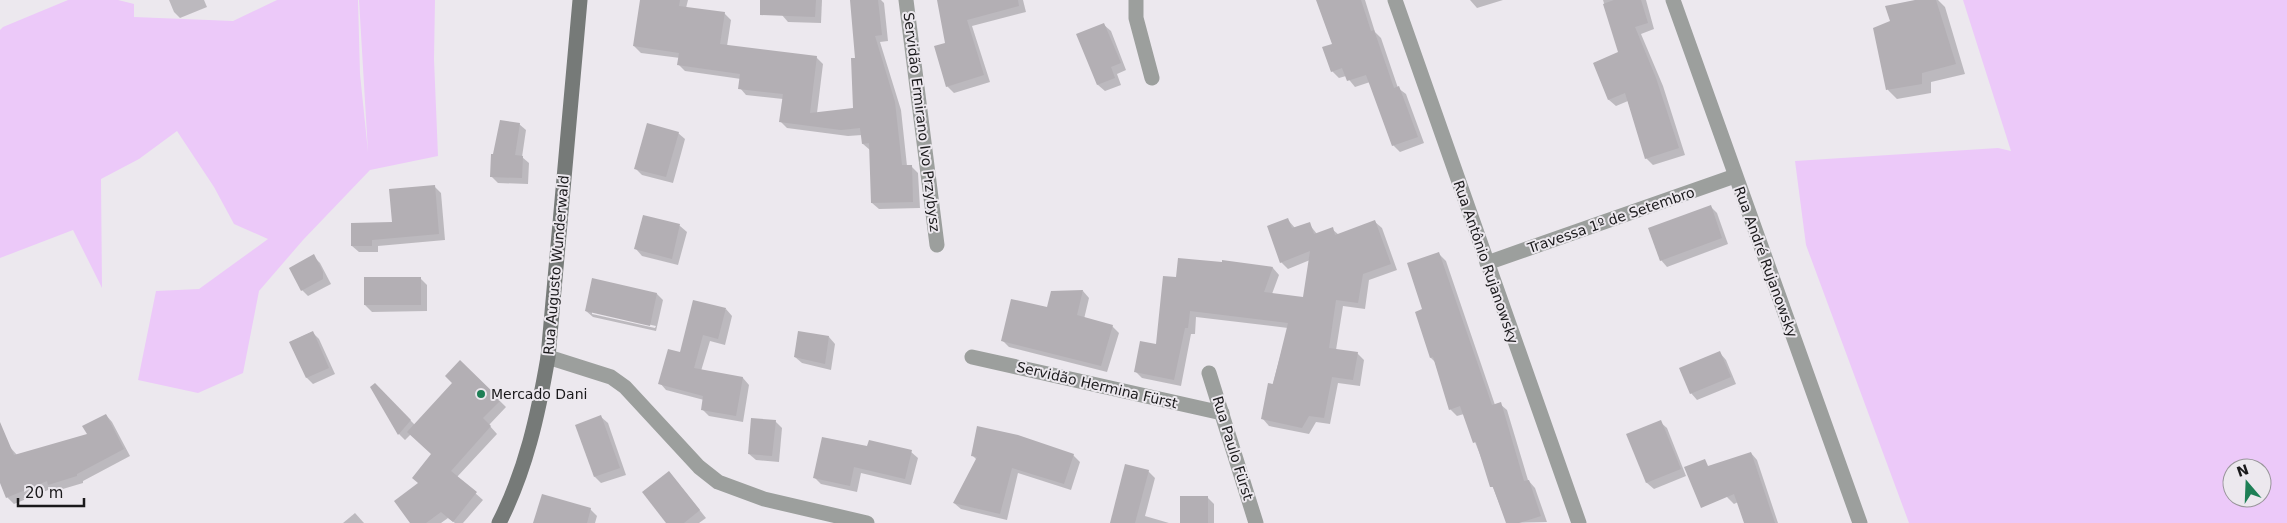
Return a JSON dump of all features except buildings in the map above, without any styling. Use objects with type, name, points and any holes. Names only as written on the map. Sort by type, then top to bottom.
[{"type":"main road","name":"Rua Augusto Wunderwald","points":[[499,523],[525,464],[541,397],[548,357],[580,0]]},
{"type":"street","name":"Servidão Ermirano Ivo Przybysz","points":[[906,0],[937,245]]},
{"type":"street","points":[[1136,0],[1136,18],[1152,78]]},
{"type":"street","name":"Rua Antônio Rujanowsky","points":[[1395,0],[1579,523]]},
{"type":"street","name":"Rua André Rujanowsky","points":[[1674,0],[1735,176],[1860,523]]},
{"type":"street","name":"Travessa 1º de Setembro","points":[[1486,263],[1735,176]]},
{"type":"street","name":"Servidão Hermina Fürst","points":[[972,356],[1222,414]]},
{"type":"street","points":[[548,357],[611,377],[625,387],[699,467],[718,482],[764,499],[867,523]]},
{"type":"street","name":"Rua Paulo Fürst","points":[[1209,373],[1256,523]]},
{"type":"shaded area","points":[[68,0],[118,0],[134,4],[134,17],[233,21],[277,0],[358,0],[360,74],[368,152],[359,0],[435,0],[434,59],[438,156],[370,170],[303,240],[259,291],[243,373],[198,393],[138,380],[156,291],[199,289],[268,239],[234,224],[214,187],[177,131],[139,159],[101,179],[102,288],[73,230],[0,258],[0,30],[3,27]]},
{"type":"shaded area","points":[[1963,0],[2287,0],[2287,523],[1909,523],[1806,245],[1795,161],[1998,148],[2011,151]]},
{"type":"place","name":"Mercado Dani","points":[[481,394]]}]
